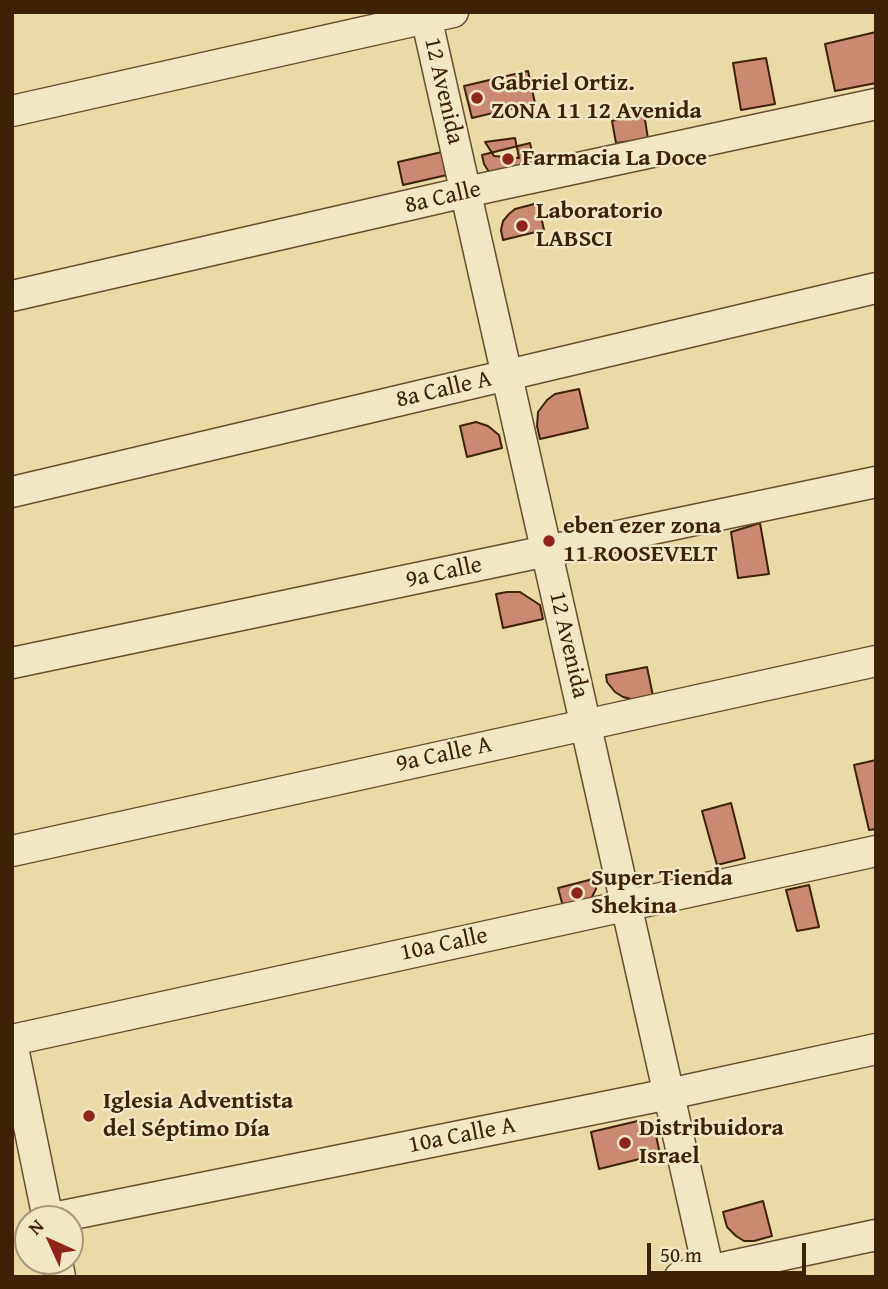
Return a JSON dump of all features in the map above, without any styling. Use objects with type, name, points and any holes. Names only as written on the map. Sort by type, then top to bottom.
[{"type":"street","points":[[12,111],[435,14]]},
{"type":"street","name":"12 Avenida","points":[[435,14],[466,192],[710,1274]]},
{"type":"street","name":"8a Calle","points":[[12,296],[466,192],[876,104]]},
{"type":"street","name":"8a Calle A","points":[[12,492],[876,288]]},
{"type":"street","name":"9a Calle","points":[[12,663],[876,482]]},
{"type":"street","name":"9a Calle A","points":[[12,851],[876,661]]},
{"type":"street","name":"10a Calle","points":[[12,1042],[876,851]]},
{"type":"street","points":[[12,1042],[45,1205]]},
{"type":"street","name":"10a Calle A","points":[[84,1212],[669,1094],[876,1049]]},
{"type":"street","points":[[680,1277],[710,1274],[876,1235]]},
{"type":"building","points":[[876,32],[876,83],[835,91],[825,44]]},
{"type":"building","points":[[766,58],[775,104],[741,110],[733,63]]},
{"type":"building","points":[[528,71],[535,103],[472,118],[464,86]]},
{"type":"building","points":[[644,113],[648,139],[616,143],[612,121]]},
{"type":"building","points":[[515,138],[519,158],[494,156],[485,142]]},
{"type":"building","name":"Farmacia La Doce","points":[[530,143],[536,168],[489,172],[484,164],[482,155]]},
{"type":"building","points":[[442,152],[447,175],[403,185],[398,162]]},
{"type":"building","name":"Laboratorio LABSCI","points":[[538,203],[544,230],[503,240],[503,221],[509,214],[515,209]]},
{"type":"building","points":[[579,389],[588,428],[540,439],[538,412],[547,400],[555,394]]},
{"type":"building","points":[[476,422],[488,426],[499,435],[502,448],[467,457],[460,426]]},
{"type":"building","points":[[760,523],[769,574],[738,578],[731,532]]},
{"type":"building","points":[[520,592],[540,605],[543,619],[503,628],[496,594]]},
{"type":"building","points":[[647,667],[653,696],[635,700],[623,697],[607,682],[606,675]]},
{"type":"building","points":[[876,760],[876,829],[869,830],[854,765]]},
{"type":"building","points":[[731,803],[745,858],[717,865],[702,811]]},
{"type":"building","name":"Super Tienda Shekina","points":[[597,878],[596,889],[585,905],[565,914],[558,888]]},
{"type":"building","points":[[809,885],[819,927],[797,931],[786,890]]},
{"type":"building","name":"Distribuidora Israel","points":[[642,1120],[654,1126],[660,1154],[599,1169],[591,1132]]},
{"type":"building","points":[[763,1201],[772,1236],[744,1241],[727,1227],[723,1212]]},
{"type":"place","name":"Gabriel Ortiz. ZONA 11 12 Avenida","points":[[477,98]]},
{"type":"place","name":"Farmacia La Doce","points":[[508,159]]},
{"type":"place","name":"Laboratorio LABSCI","points":[[522,226]]},
{"type":"place","name":"eben ezer zona 11 ROOSEVELT","points":[[549,541]]},
{"type":"place","name":"Super Tienda Shekina","points":[[577,893]]},
{"type":"place","name":"Iglesia Adventista del Séptimo Día","points":[[89,1116]]},
{"type":"place","name":"Distribuidora Israel","points":[[625,1143]]}]
